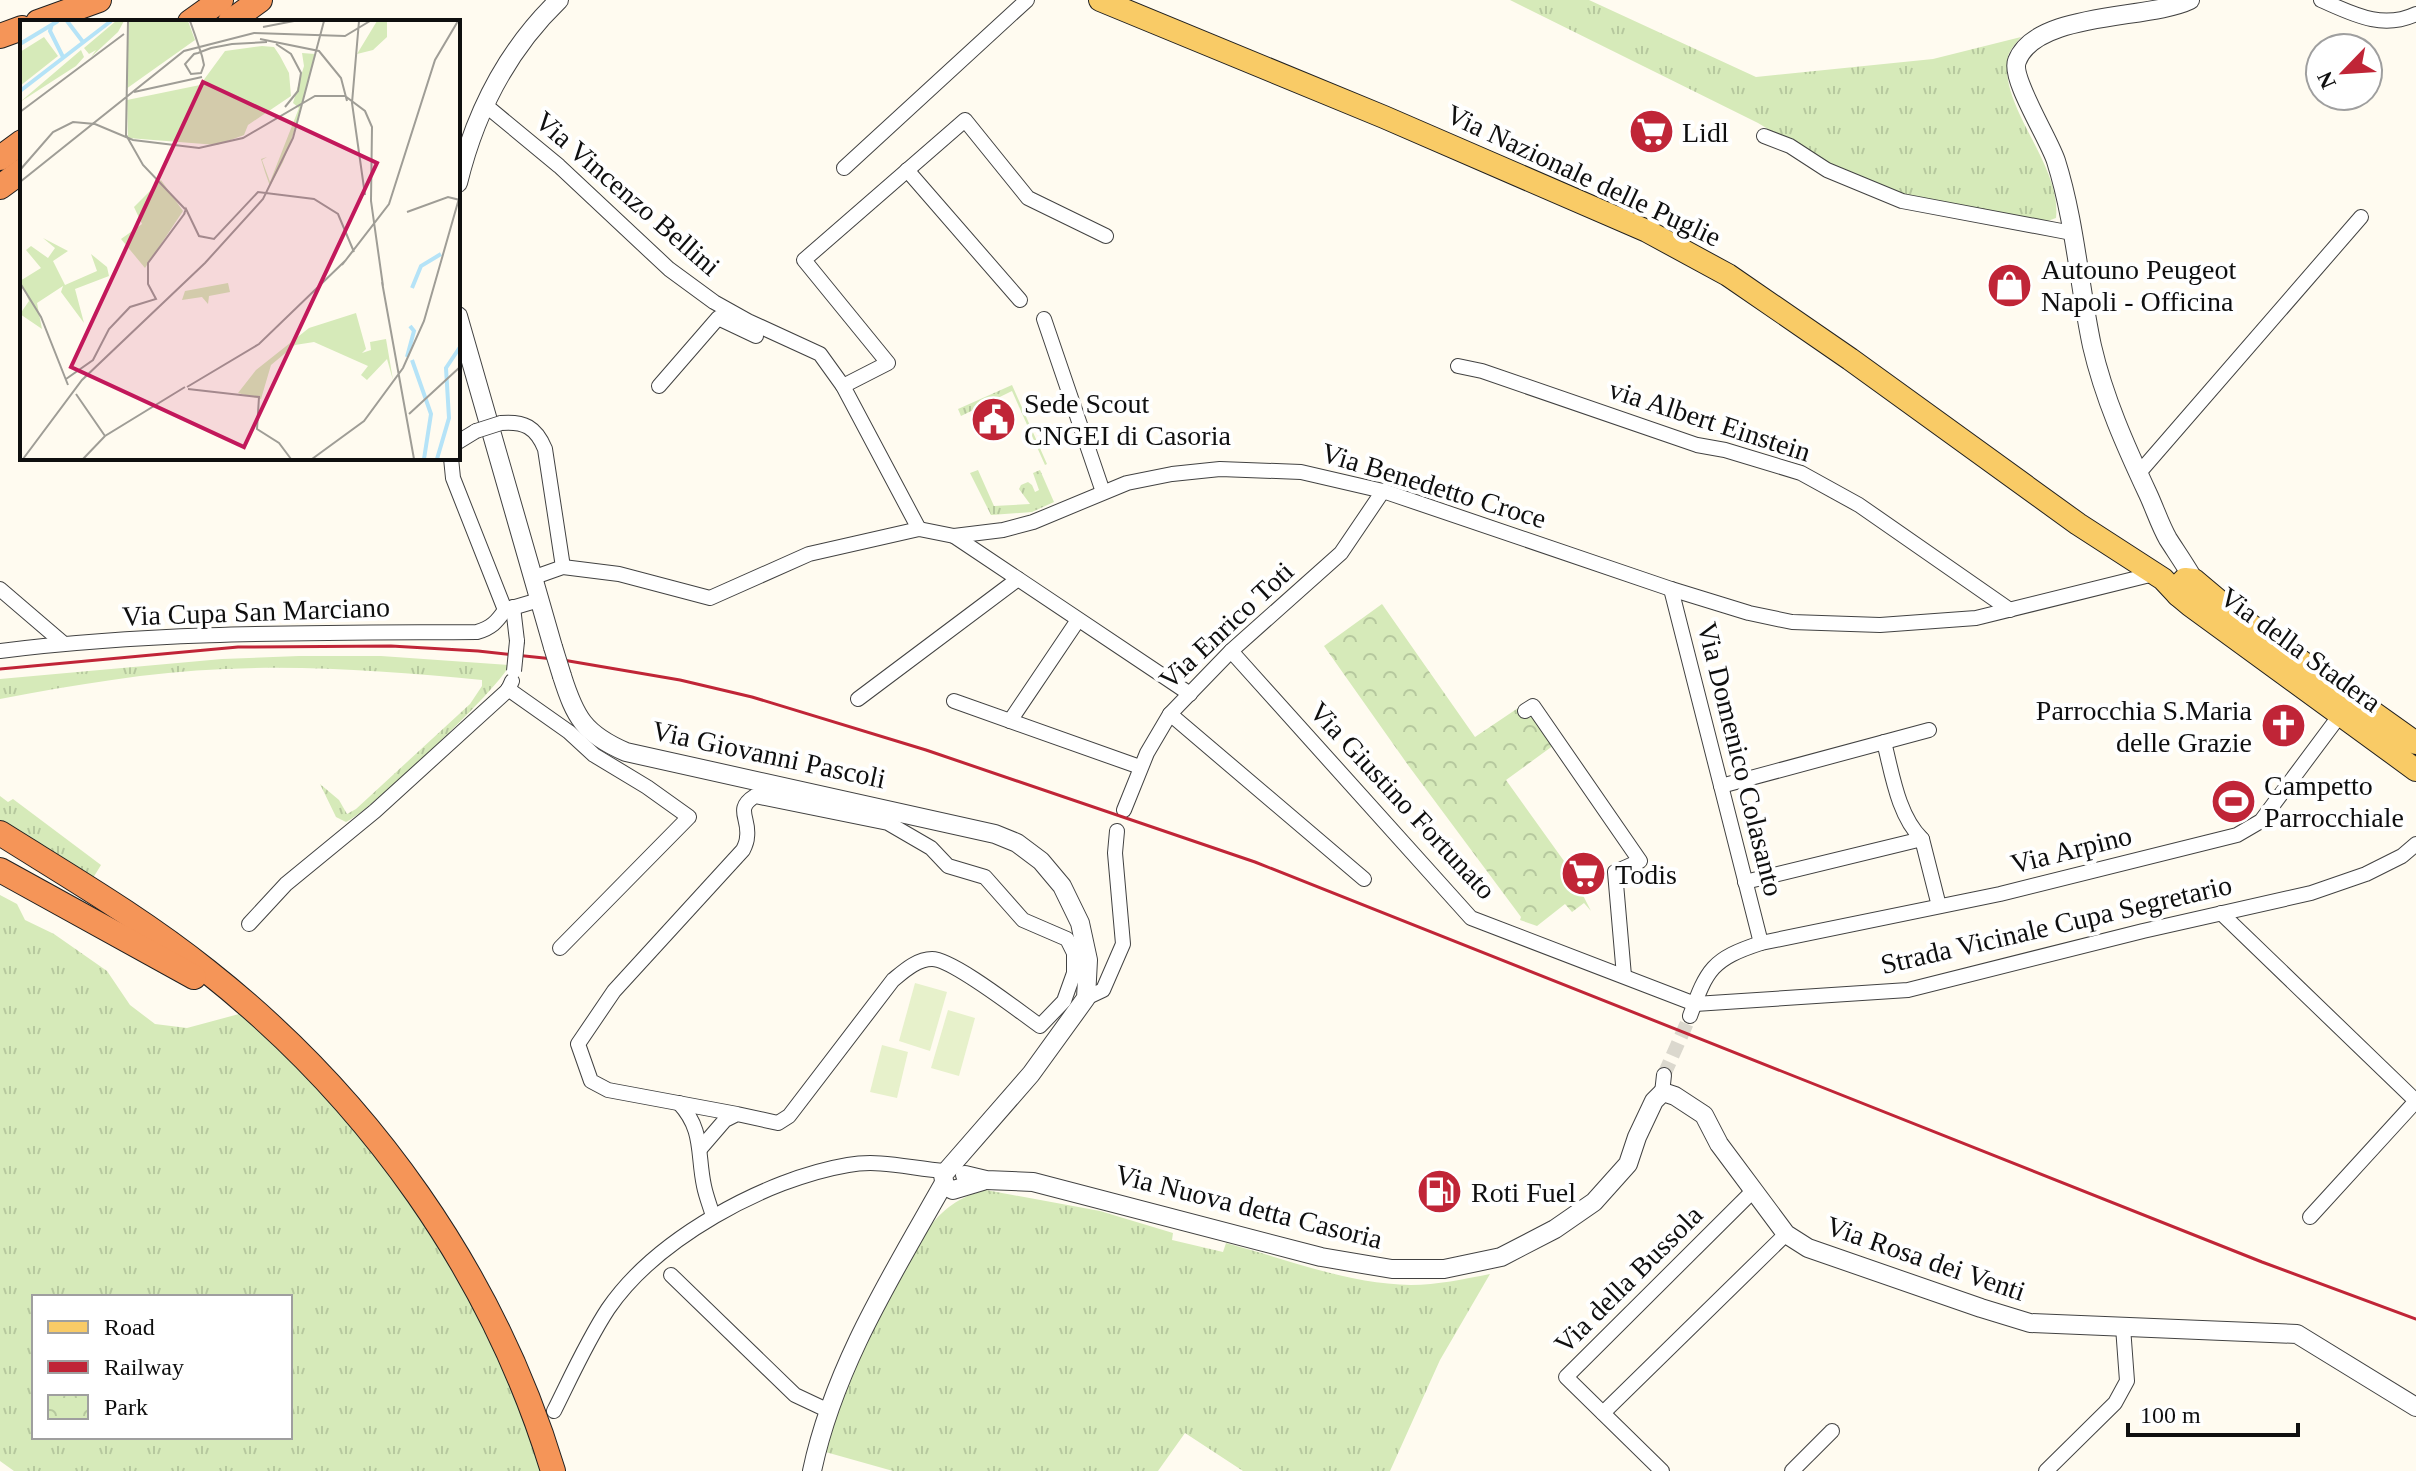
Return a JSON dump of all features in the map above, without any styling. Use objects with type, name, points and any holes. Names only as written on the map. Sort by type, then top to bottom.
[{"type":"highway","points":[[44,20],[99,0]]},
{"type":"highway","points":[[193,20],[221,0]]},
{"type":"highway","points":[[233,20],[260,0]]},
{"type":"highway","points":[[0,36],[20,29]]},
{"type":"highway","points":[[0,158],[20,143]]},
{"type":"highway","points":[[0,187],[20,172]]},
{"type":"highway","points":[[2,834],[93,890],[206,971],[258,1013],[326,1080],[362,1121],[439,1223],[503,1338],[525,1389],[553,1471]]},
{"type":"highway","points":[[0,870],[258,1013]]},
{"type":"main road","name":"Via Nazionale delle Puglie","points":[[1100,0],[1384,117],[1647,231],[1728,275],[2078,524],[2182,583]]},
{"type":"main road","name":"Via della Stadera","points":[[2182,583],[2340,715],[2416,770]]},
{"type":"main road","name":"Via della Stadera","points":[[2222,617],[2416,743]]},
{"type":"street","points":[[460,175],[484,104],[516,49],[559,0]]},
{"type":"street","points":[[844,168],[1027,0]]},
{"type":"street","points":[[2182,583],[2168,538],[2109,405],[2093,348],[2072,233],[2053,153],[2016,77],[2016,62],[2027,47],[2045,34],[2086,21],[2190,0]]},
{"type":"street","points":[[2321,0],[2378,21],[2396,23],[2416,14]]},
{"type":"street","name":"Via Vincenzo Bellini","points":[[484,104],[559,166],[669,269],[725,309],[820,354],[843,386],[919,529]]},
{"type":"street","points":[[843,386],[888,363],[804,260],[965,120],[1028,198],[1106,236]]},
{"type":"street","points":[[1764,136],[1790,146],[1827,170],[1899,203],[2072,233]]},
{"type":"street","points":[[907,170],[1020,300]]},
{"type":"street","points":[[2138,474],[2361,217]]},
{"type":"street","points":[[659,386],[718,318],[769,342],[800,345]]},
{"type":"street","points":[[1044,319],[1103,492]]},
{"type":"street","name":"Via Giovanni Pascoli","points":[[460,323],[532,578],[579,720],[600,739],[626,752],[870,804],[995,834],[1017,843],[1041,861],[1062,886],[1080,923],[1088,960],[1086,998]]},
{"type":"street","name":"via Albert Einstein","points":[[1458,366],[1482,371],[1697,445],[1725,450],[1801,473],[1882,520],[2010,610]]},
{"type":"street","points":[[460,441],[476,431],[501,423],[514,422],[537,432],[545,449],[563,567]]},
{"type":"street","points":[[249,924],[273,896],[375,811],[508,689],[514,671],[517,641],[509,608],[453,478],[451,460]]},
{"type":"street","name":"Via Benedetto Croce","points":[[532,578],[563,567],[619,574],[710,598],[809,554],[919,529],[954,536],[1003,530],[1033,522],[1127,483],[1220,469],[1301,472],[1383,491],[1671,589],[1749,613],[1792,622],[1880,625],[1976,618],[2182,583]]},
{"type":"street","name":"Via Enrico Toti","points":[[1124,810],[1140,767],[1170,714],[1231,651],[1341,553],[1383,491]]},
{"type":"street","points":[[954,536],[1190,694]]},
{"type":"street","points":[[858,699],[1018,579]]},
{"type":"street","points":[[0,589],[63,643]]},
{"type":"street","name":"Via Domenico Colasanto","points":[[1671,589],[1761,943]]},
{"type":"street","points":[[509,608],[539,600]]},
{"type":"street","name":"Via Cupa San Marciano","points":[[0,651],[63,643],[285,633],[477,632],[498,622],[509,608]]},
{"type":"street","points":[[1010,721],[1078,620]]},
{"type":"street","name":"Via Giustino Fortunato","points":[[1231,651],[1471,918],[1624,976],[1692,1010]]},
{"type":"street","points":[[508,689],[569,732],[594,755],[689,817],[560,948]]},
{"type":"street","points":[[954,701],[1140,767]]},
{"type":"street","points":[[1525,711],[1533,706],[1640,861],[1615,872],[1624,976]]},
{"type":"street","points":[[1170,714],[1364,879]]},
{"type":"street","name":"Via Arpino","points":[[1692,1010],[1700,987],[1714,966],[1731,953],[1761,943],[2000,894],[2237,835],[2261,821],[2340,715]]},
{"type":"street","points":[[1721,786],[1929,730]]},
{"type":"street","points":[[1884,742],[1897,791],[1914,832],[1922,839],[1939,906]]},
{"type":"street","points":[[755,796],[888,823],[931,848],[948,866],[985,877],[1023,920],[1067,939],[1074,953],[1074,973],[1064,1001],[1040,1026],[951,965],[932,959],[912,965],[893,980],[789,1116],[778,1123],[737,1114],[608,1090],[591,1081],[578,1044],[614,991],[743,850],[748,836],[743,809],[746,802],[755,796]]},
{"type":"street","points":[[812,1471],[843,1369],[920,1225],[976,1139],[1031,1074],[1086,998],[1103,990],[1123,944],[1115,853],[1117,831]]},
{"type":"street","points":[[1745,882],[1922,839]]},
{"type":"street","name":"Strada Vicinale Cupa Segretario","points":[[1692,1010],[1908,990],[2311,893],[2352,879],[2402,856],[2416,844]]},
{"type":"street","points":[[2221,913],[2416,1101],[2310,1217]]},
{"type":"street","name":"Via Nuova detta Casoria","points":[[950,1177],[1033,1182],[1321,1257],[1392,1269],[1444,1269],[1501,1257],[1555,1229],[1594,1202],[1628,1164],[1663,1084]]},
{"type":"street","name":"Via Rosa dei Venti","points":[[1663,1084],[1704,1115],[1719,1144],[1786,1234],[1808,1248],[2030,1323],[2297,1334],[2416,1407]]},
{"type":"street","points":[[679,1103],[697,1129],[704,1185],[713,1216]]},
{"type":"street","points":[[700,1149],[718,1126],[737,1114]]},
{"type":"street","points":[[554,1411],[580,1357],[610,1307],[646,1267],[713,1216],[801,1177],[850,1164],[885,1163],[950,1177]]},
{"type":"street","name":"Via della Bussola","points":[[1662,1471],[1566,1377],[1754,1190]]},
{"type":"street","points":[[1603,1413],[1786,1234]]},
{"type":"street","points":[[671,1275],[795,1395],[829,1411]]},
{"type":"street","points":[[2046,1471],[2115,1403],[2127,1381],[2123,1327]]},
{"type":"street","points":[[1792,1471],[1832,1431]]},
{"type":"green space","points":[[1510,0],[1589,0],[1756,77],[1933,59],[2021,37],[2009,54],[2007,76],[2020,116],[2050,177],[2056,218],[2042,223],[1900,195],[1836,170],[1758,123]]},
{"type":"green space","points":[[1012,385],[1045,465],[1012,391],[961,416],[958,409]]},
{"type":"green space","points":[[978,470],[994,506],[1030,504],[1019,489],[1028,482],[1035,492],[1039,490],[1033,473],[1040,470],[1054,502],[1032,512],[991,515],[970,473]]},
{"type":"green space","points":[[1382,604],[1475,737],[1521,706],[1529,718],[1533,716],[1554,745],[1506,780],[1569,868],[1591,911],[1584,903],[1572,912],[1565,904],[1537,926],[1520,920],[1521,917],[1324,646]]},
{"type":"green space","points":[[381,656],[509,665],[485,696],[434,747],[346,822],[336,817],[320,784],[339,800],[347,814],[356,809],[470,704],[482,686],[482,680],[321,669],[225,669],[112,680],[0,699],[0,679],[222,659]]},
{"type":"green space","name":"Campetto Parrocchiale","points":[[2225,780],[2255,803],[2241,822],[2211,799]]},
{"type":"green space","points":[[0,796],[8,802],[13,799],[101,865],[93,878],[0,826]]},
{"type":"green space","points":[[0,895],[17,904],[25,920],[54,934],[107,971],[130,1005],[155,1024],[187,1028],[239,1014],[339,1112],[383,1165],[423,1221],[458,1280],[491,1341],[544,1471],[14,1471],[0,1461]]},
{"type":"green space","points":[[915,983],[947,992],[930,1051],[899,1041]]},
{"type":"green space","points":[[948,1010],[975,1018],[959,1076],[931,1068]]},
{"type":"green space","points":[[882,1045],[908,1052],[897,1098],[870,1092]]},
{"type":"green space","points":[[986,1190],[1100,1211],[1173,1233],[1172,1240],[1223,1252],[1226,1243],[1317,1270],[1387,1284],[1421,1285],[1490,1274],[1440,1360],[1390,1471],[1243,1471],[1185,1433],[1158,1471],[893,1471],[822,1451],[849,1371],[926,1231],[952,1205]]},
{"type":"tunnel","points":[[1664,1075],[1690,1016]]},
{"type":"railway","points":[[0,669],[238,647],[391,646],[563,660],[680,680],[752,697],[926,750],[1255,862],[2262,1262],[2416,1319]]},
{"type":"place","name":"Lidl","points":[[1651,132]]},
{"type":"place","name":"Autouno Peugeot Napoli - Officina","points":[[2010,285]]},
{"type":"place","name":"Sede Scout CNGEI di Casoria","points":[[993,419]]},
{"type":"place","name":"Parrocchia S.Maria delle Grazie","points":[[2283,726]]},
{"type":"place","name":"Campetto Parrocchiale","points":[[2233,801]]},
{"type":"place","name":"Todis","points":[[1584,874]]},
{"type":"place","name":"Roti Fuel","points":[[1440,1192]]}]
